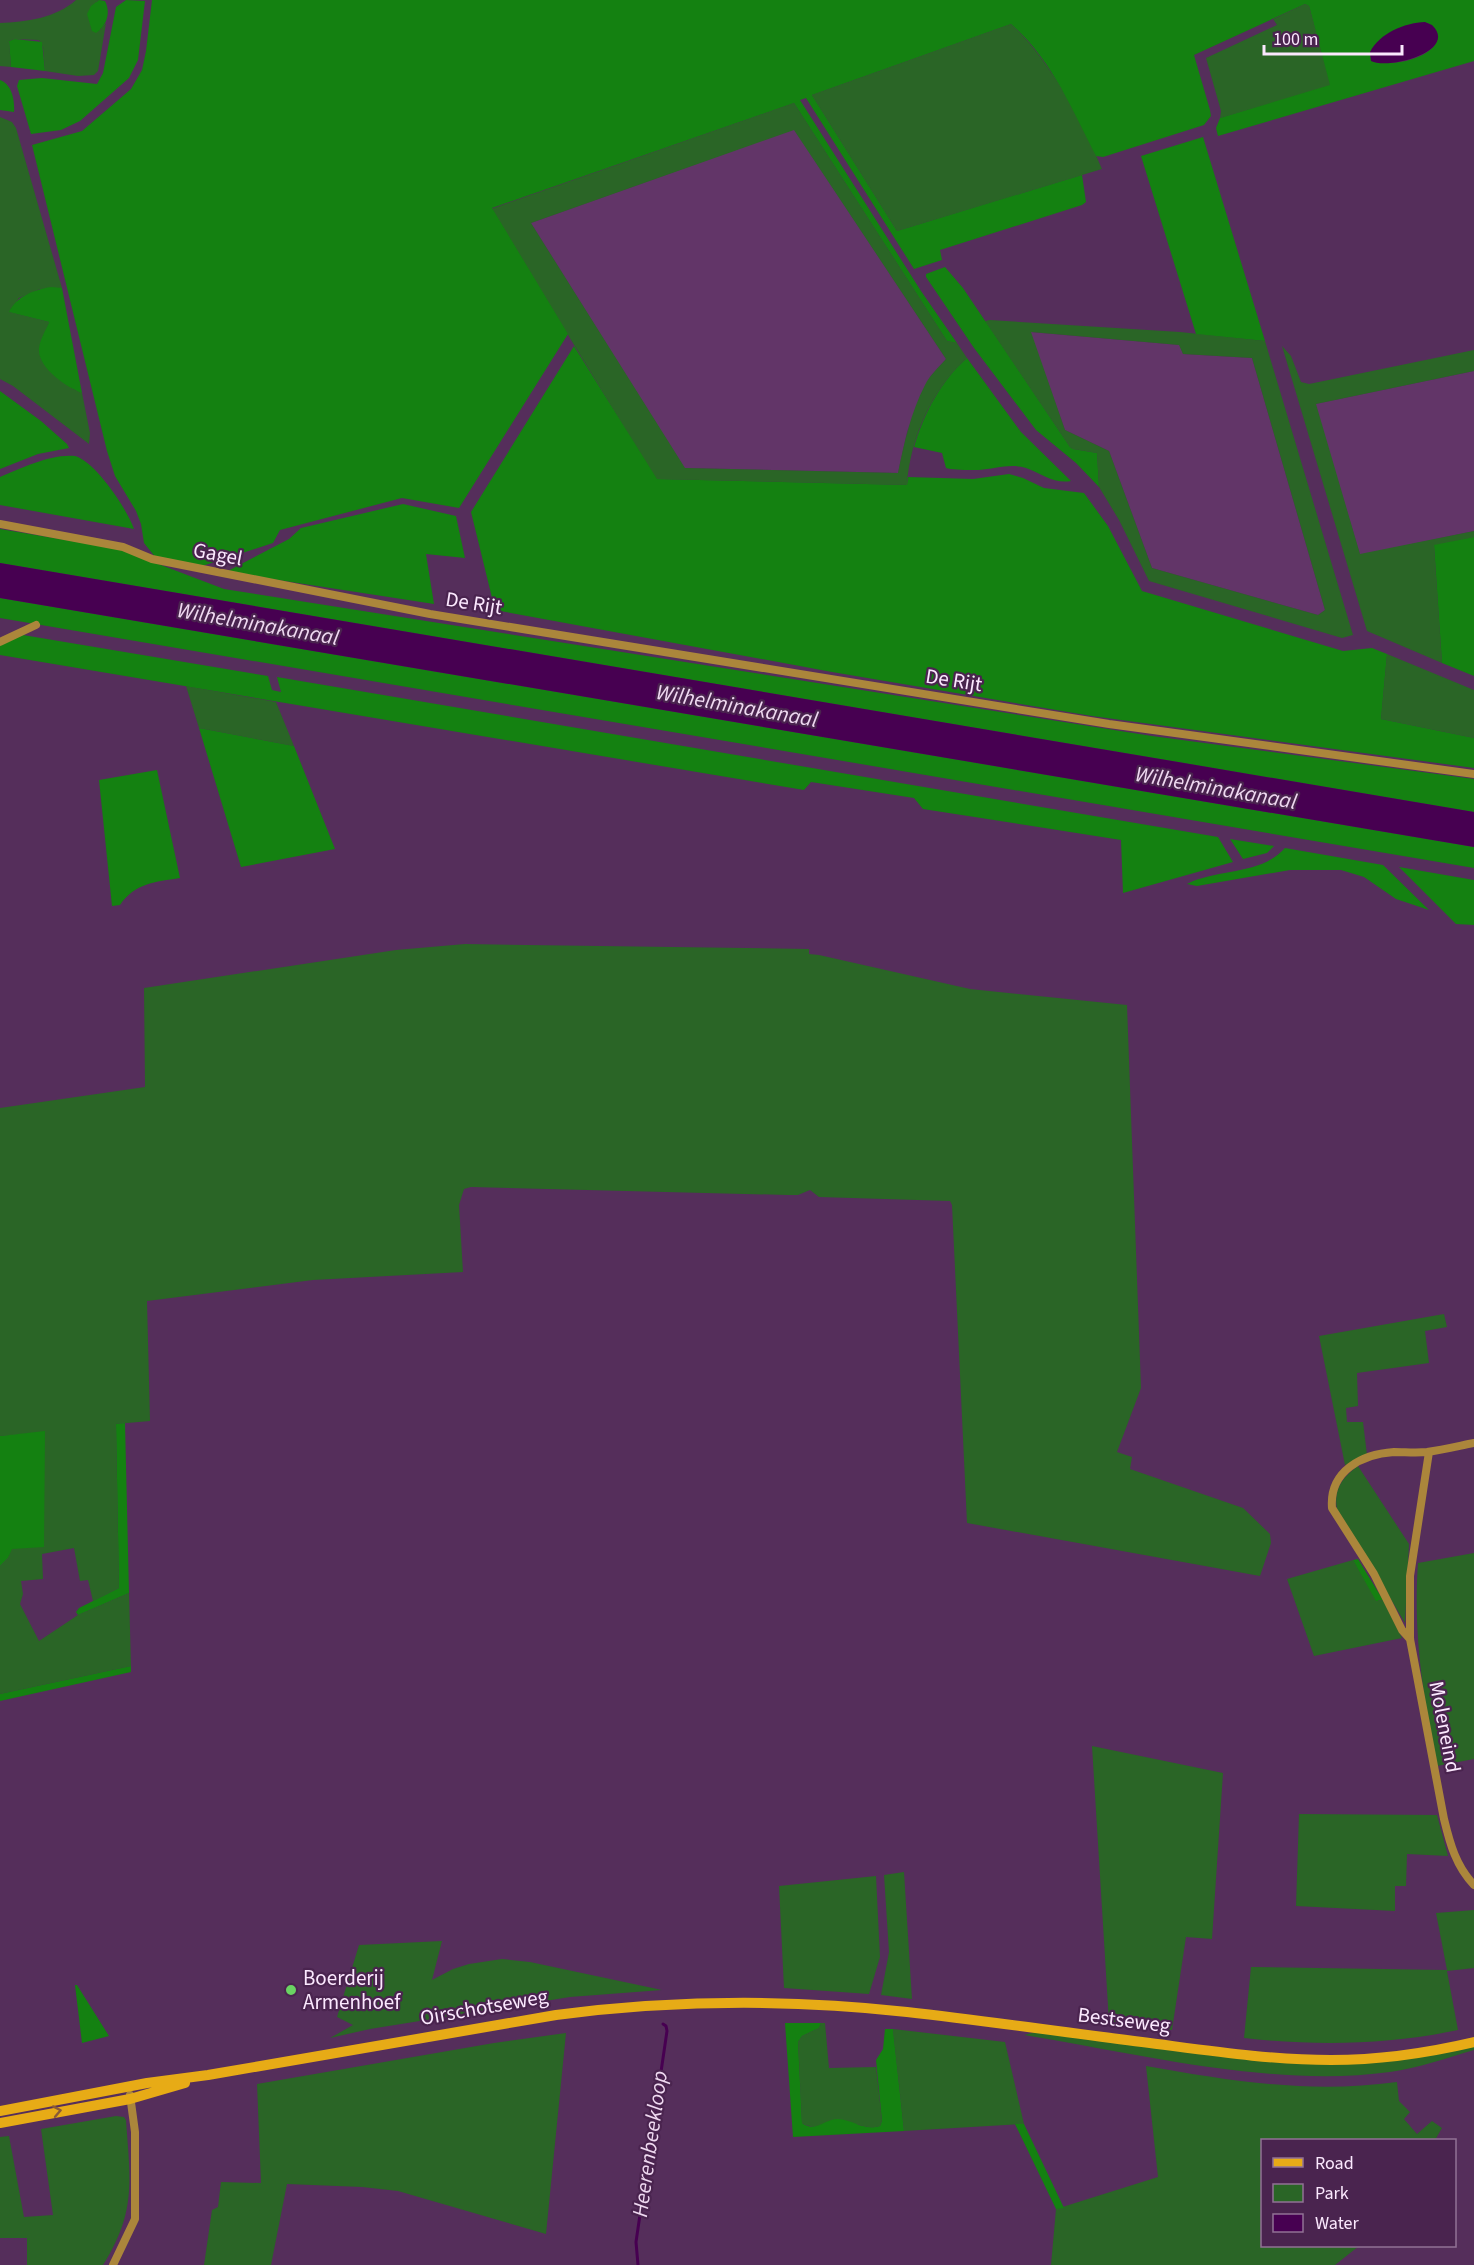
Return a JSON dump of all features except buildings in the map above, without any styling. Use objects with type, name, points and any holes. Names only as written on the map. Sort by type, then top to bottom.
[{"type":"main road","name":"Bestseweg","points":[[769,2003],[836,2005],[906,2012],[1255,2056],[1332,2060],[1384,2057],[1474,2042]]},
{"type":"main road","name":"Oirschotseweg","points":[[0,2111],[128,2086],[208,2075],[556,2014],[621,2007],[769,2003]]},
{"type":"main road","name":"Oirschotseweg","points":[[0,2123],[130,2099],[208,2075]]},
{"type":"street","name":"Gagel","points":[[0,524],[123,547],[152,559],[430,614]]},
{"type":"street","name":"De Rijt","points":[[430,614],[1109,724],[1474,774]]},
{"type":"street","points":[[0,642],[36,625]]},
{"type":"street","points":[[1429,1452],[1474,1443]]},
{"type":"street","name":"Moleneind","points":[[1410,1639],[1402,1630],[1374,1574],[1332,1508],[1331,1495],[1335,1483],[1351,1466],[1367,1458],[1392,1452],[1429,1452],[1410,1576],[1410,1639],[1444,1819],[1462,1872],[1474,1885]]},
{"type":"street","points":[[113,2265],[135,2219],[135,2132],[128,2086]]},
{"type":"shaded area","points":[[794,129],[946,359],[930,377],[920,397],[907,432],[898,473],[684,468],[531,223]]},
{"type":"shaded area","points":[[1030,332],[1180,345],[1183,354],[1252,358],[1325,610],[1318,615],[1152,568],[1109,451],[1065,430]]},
{"type":"shaded area","points":[[1474,371],[1474,531],[1360,555],[1315,404]]},
{"type":"green space","points":[[76,0],[99,0],[96,2],[100,30],[106,23],[98,71],[94,75],[78,76],[45,71],[43,47],[39,40],[9,41],[11,67],[0,66],[0,23],[20,22],[50,15]]},
{"type":"green space","points":[[99,0],[105,1],[108,14],[103,27],[96,33],[92,31],[87,14],[91,6]]},
{"type":"green space","points":[[126,0],[145,1],[138,60],[129,78],[80,121],[61,130],[31,134],[17,86],[19,80],[42,78],[97,84],[103,73],[116,7]]},
{"type":"green space","points":[[152,0],[1474,0],[1474,61],[1218,136],[1216,128],[1220,118],[1330,85],[1309,6],[1305,4],[1194,55],[1211,116],[1204,125],[1103,157],[1096,156],[1060,86],[1038,53],[1011,24],[812,95],[897,231],[1082,175],[1086,202],[1082,205],[940,250],[942,260],[914,269],[806,98],[800,100],[921,291],[957,343],[947,341],[794,103],[492,208],[568,334],[459,508],[402,498],[280,530],[273,543],[202,566],[156,558],[144,543],[136,511],[115,476],[32,145],[82,131],[131,89],[142,70]],"holes":[[[1415,23],[1428,23],[1437,41],[1426,53],[1398,62],[1372,61],[1370,55],[1374,48],[1388,34]]]},
{"type":"green space","points":[[1305,4],[1309,6],[1331,86],[1220,118],[1221,111],[1206,58],[1277,25],[1273,19]]},
{"type":"green space","points":[[1011,24],[1038,54],[1063,91],[1102,169],[897,231],[812,95]]},
{"type":"green space","points":[[15,39],[42,42],[45,71],[11,67],[9,41]]},
{"type":"green space","points":[[0,80],[10,89],[14,112],[0,110]]},
{"type":"green space","points":[[794,103],[947,341],[957,343],[967,358],[943,384],[925,416],[913,450],[907,485],[656,479],[491,209]],"holes":[[[794,130],[946,359],[929,378],[920,395],[908,428],[898,473],[685,468],[531,223]]]},
{"type":"green space","points":[[0,117],[12,122],[16,128],[62,288],[40,289],[19,298],[10,312],[49,322],[39,349],[73,389],[82,393],[90,433],[89,444],[13,386],[0,379]]},
{"type":"green space","points":[[1203,137],[1265,341],[1196,334],[1141,156]]},
{"type":"green space","points":[[945,267],[963,288],[1070,447],[1097,453],[1099,487],[1076,463],[1036,430],[974,348],[926,277],[926,274]]},
{"type":"green space","points":[[51,287],[62,288],[82,393],[61,381],[43,362],[39,348],[49,322],[9,312],[16,302],[26,295]]},
{"type":"green space","points":[[985,321],[1180,332],[1265,341],[1353,635],[1342,638],[1149,581],[1119,520],[1099,487],[1097,453],[1070,447]],"holes":[[[1031,332],[1179,345],[1183,354],[1252,358],[1325,610],[1318,615],[1152,568],[1109,451],[1065,430]]]},
{"type":"green space","points":[[574,346],[657,479],[907,485],[908,477],[973,479],[1009,474],[1044,488],[1084,493],[1108,526],[1142,591],[1343,651],[1372,648],[1387,654],[1381,719],[1474,738],[1474,768],[1092,716],[832,672],[495,610],[471,512]]},
{"type":"green space","points":[[1282,346],[1291,356],[1301,382],[1309,384],[1474,350],[1474,371],[1316,404],[1360,554],[1474,531],[1474,537],[1434,546],[1442,663],[1367,631]]},
{"type":"green space","points":[[967,358],[1021,432],[1071,481],[1054,480],[1020,467],[1008,466],[979,470],[950,469],[946,468],[942,453],[914,447],[923,422],[941,387]]},
{"type":"green space","points":[[0,391],[41,421],[69,448],[38,454],[0,469]]},
{"type":"green space","points":[[75,456],[92,467],[110,487],[134,529],[0,505],[0,477],[46,459]]},
{"type":"green space","points":[[403,504],[456,516],[465,558],[426,554],[434,604],[226,572],[289,539],[301,528]]},
{"type":"green space","points":[[0,529],[119,549],[224,589],[1152,736],[1474,779],[1474,812],[0,563]]},
{"type":"green space","points":[[1474,537],[1474,676],[1442,663],[1434,545]]},
{"type":"green space","points":[[0,598],[1474,847],[1474,868],[0,618]]},
{"type":"green space","points":[[17,634],[268,676],[272,690],[281,692],[277,677],[1218,837],[1233,862],[1123,893],[1121,840],[923,809],[914,798],[811,782],[804,790],[0,655],[0,643]]},
{"type":"green space","points":[[1387,654],[1474,690],[1474,738],[1381,719]]},
{"type":"green space","points":[[186,686],[276,702],[294,746],[199,728]]},
{"type":"green space","points":[[199,728],[294,746],[335,849],[241,867]]},
{"type":"green space","points":[[157,770],[180,878],[146,885],[132,892],[120,905],[112,906],[99,780]]},
{"type":"green space","points":[[1230,839],[1274,846],[1267,853],[1243,859]]},
{"type":"green space","points":[[1285,848],[1383,865],[1429,910],[1396,899],[1364,877],[1341,870],[1290,870],[1197,886],[1187,884],[1264,863]]},
{"type":"green space","points":[[1399,867],[1474,880],[1474,925],[1456,924]]},
{"type":"green space","points":[[465,944],[809,949],[809,954],[970,989],[1127,1005],[1141,1388],[1117,1452],[1132,1457],[1130,1469],[1243,1508],[1270,1534],[1271,1543],[1260,1576],[967,1523],[950,1201],[819,1197],[810,1190],[798,1195],[788,1195],[471,1187],[464,1189],[459,1205],[463,1272],[313,1280],[147,1301],[150,1421],[116,1424],[119,1588],[93,1601],[88,1580],[80,1581],[74,1548],[42,1554],[43,1579],[21,1581],[23,1594],[20,1604],[39,1641],[78,1615],[129,1593],[131,1666],[0,1694],[0,1566],[8,1558],[45,1432],[0,1436],[0,1108],[145,1087],[144,988],[396,950]]},
{"type":"green space","points":[[1444,1314],[1447,1327],[1425,1331],[1429,1363],[1357,1373],[1358,1406],[1346,1408],[1347,1422],[1363,1422],[1367,1455],[1345,1465],[1319,1336]]},
{"type":"green space","points":[[125,1423],[129,1593],[78,1615],[76,1612],[79,1608],[119,1588],[116,1424]]},
{"type":"green space","points":[[45,1431],[44,1547],[12,1549],[8,1558],[0,1566],[0,1436]]},
{"type":"green space","points":[[1358,1466],[1409,1544],[1405,1623],[1337,1509],[1336,1495],[1340,1484]]},
{"type":"green space","points":[[1474,1553],[1474,1759],[1437,1766],[1420,1665],[1417,1615],[1418,1563]]},
{"type":"green space","points":[[1358,1559],[1383,1600],[1376,1601],[1353,1560]]},
{"type":"green space","points":[[1353,1560],[1378,1601],[1383,1600],[1402,1638],[1314,1656],[1287,1579]]},
{"type":"green space","points":[[131,1666],[131,1672],[0,1701],[0,1694]]},
{"type":"green space","points":[[1092,1746],[1223,1773],[1212,1939],[1186,1937],[1172,2030],[1109,2022]]},
{"type":"green space","points":[[1299,1814],[1437,1815],[1448,1856],[1407,1854],[1406,1886],[1395,1886],[1395,1911],[1296,1906]]},
{"type":"green space","points":[[904,1872],[912,1999],[881,1995],[889,1952],[884,1875]]},
{"type":"green space","points":[[876,1876],[880,1957],[869,1994],[784,1988],[779,1886]]},
{"type":"green space","points":[[1474,1910],[1474,1968],[1447,1971],[1458,2030],[1405,2039],[1351,2043],[1244,2038],[1251,1967],[1447,1970],[1436,1913]]},
{"type":"green space","points":[[442,1941],[432,1980],[469,1964],[502,1959],[530,1962],[662,1990],[570,1997],[370,2029],[330,2038],[353,2025],[337,2017],[359,1945]]},
{"type":"green space","points":[[75,1985],[77,1985],[109,2036],[82,2043]]},
{"type":"green space","points":[[785,2023],[821,2023],[819,2028],[802,2036],[798,2042],[802,2123],[812,2127],[838,2119],[869,2127],[880,2126],[882,2121],[876,2060],[883,2049],[885,2029],[893,2029],[904,2131],[793,2137]]},
{"type":"green space","points":[[821,2023],[825,2023],[829,2068],[876,2067],[882,2121],[880,2126],[870,2127],[850,2123],[814,2127],[802,2123],[798,2042],[802,2036],[819,2028]]},
{"type":"green space","points":[[893,2029],[1005,2042],[1024,2124],[904,2131]]},
{"type":"green space","points":[[1035,2032],[1287,2063],[1474,2046],[1474,2050],[1390,2072],[1345,2076],[1300,2076],[1207,2067],[1024,2035]]},
{"type":"green space","points":[[566,2033],[546,2234],[398,2191],[287,2184],[271,2265],[204,2265],[212,2210],[218,2207],[221,2182],[261,2183],[257,2084],[494,2043]]},
{"type":"green space","points":[[1146,2066],[1240,2081],[1302,2086],[1333,2087],[1397,2082],[1399,2101],[1410,2112],[1404,2119],[1417,2134],[1432,2121],[1442,2128],[1436,2139],[1261,2139],[1261,2247],[1358,2247],[1335,2265],[1051,2265],[1056,2209],[1158,2177]]},
{"type":"green space","points":[[116,2116],[124,2117],[126,2120],[129,2194],[122,2228],[103,2265],[27,2265],[27,2238],[0,2238],[0,2137],[9,2136],[24,2217],[53,2215],[41,2129]]},
{"type":"green space","points":[[1015,2124],[1024,2124],[1064,2208],[1056,2209]]},
{"type":"water","points":[[1425,22],[1432,25],[1438,34],[1436,43],[1429,50],[1418,56],[1392,63],[1371,61],[1370,52],[1386,34],[1409,24]]},
{"type":"water","name":"Wilhelminakanaal","points":[[0,563],[1474,812],[1474,847],[0,598]]},
{"type":"waterway","name":"Heerenbeekloop","points":[[638,2265],[636,2242],[667,2031],[663,2024]]},
{"type":"place","name":"Boerderij Armenhoef","points":[[291,1990]]}]
